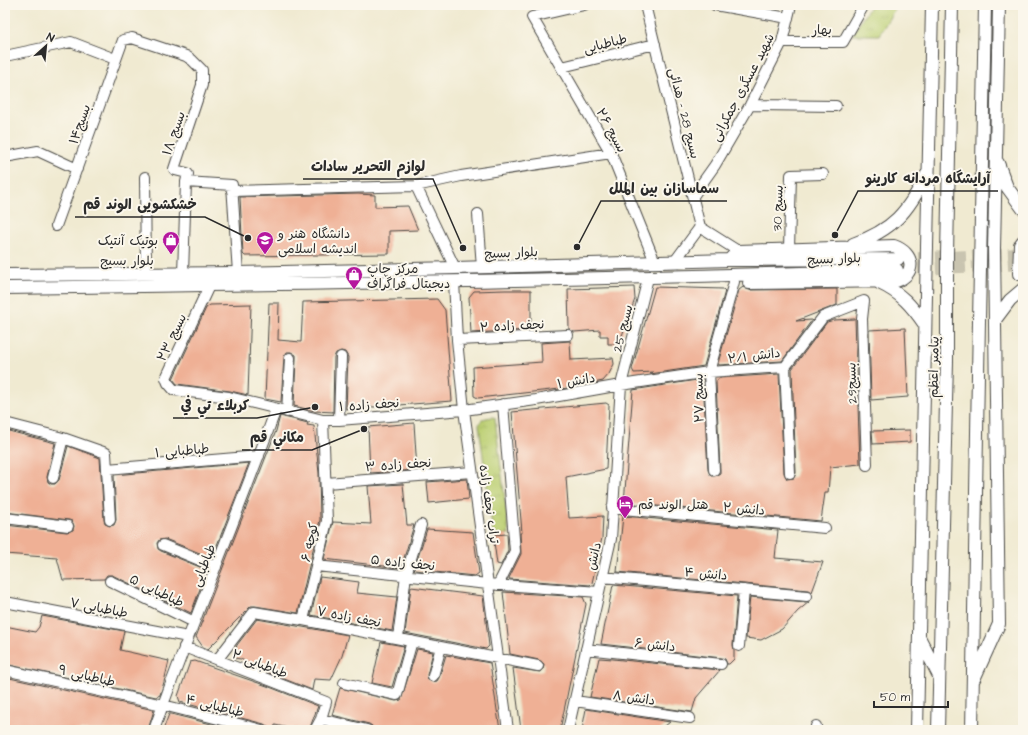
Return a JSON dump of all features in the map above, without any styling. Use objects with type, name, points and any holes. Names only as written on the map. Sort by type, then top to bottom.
[{"type":"main road","points":[[917,730],[932,5]]},
{"type":"main road","name":"پیامبر اعظم","points":[[938,730],[947,361],[947,254],[952,5]]},
{"type":"main road","points":[[972,730],[977,367],[985,5]]},
{"type":"main road","points":[[972,684],[999,624],[994,275],[999,5]]},
{"type":"main road","points":[[996,157],[1007,187],[1023,209]]},
{"type":"main road","points":[[843,248],[871,238],[891,225],[906,210],[917,194],[928,172]]},
{"type":"main road","points":[[1023,241],[1020,245],[1019,274],[1023,274]]},
{"type":"main road","points":[[729,260],[738,251],[894,246],[907,253],[910,259],[909,271],[906,276],[901,280],[896,281],[786,284],[731,279]]},
{"type":"main road","name":"بلوار بسیج","points":[[5,275],[238,273],[729,260],[897,265],[731,279],[648,278],[5,288]]},
{"type":"main road","points":[[21,288],[24,282],[22,274]]},
{"type":"main road","points":[[41,274],[40,282],[42,288]]},
{"type":"main road","points":[[980,275],[994,275]]},
{"type":"main road","points":[[876,282],[891,288],[902,297],[925,325]]},
{"type":"main road","points":[[995,320],[1010,300],[1023,289]]},
{"type":"main road","points":[[918,636],[940,678]]},
{"type":"street","name":"بسیج ۲۶","points":[[584,5],[532,17],[611,153],[655,262]]},
{"type":"street","name":"بسیج 28 - هدائی","points":[[645,5],[700,227]]},
{"type":"street","points":[[715,5],[788,18]]},
{"type":"street","name":"شهید عسگری جمکرانی","points":[[693,196],[715,165],[750,105],[782,42],[791,5]]},
{"type":"street","name":"بهار","points":[[782,42],[843,42],[864,5]]},
{"type":"street","name":"بسیج۱۴","points":[[56,226],[115,59],[123,40],[132,38]]},
{"type":"street","name":"بسیج ۱۸","points":[[132,38],[186,56],[202,70],[202,85],[174,169],[188,173],[186,182]]},
{"type":"street","points":[[5,56],[71,42],[115,59]]},
{"type":"street","name":"طباطبایی","points":[[562,67],[655,44]]},
{"type":"street","points":[[750,105],[836,106]]},
{"type":"street","points":[[5,157],[38,151],[77,169]]},
{"type":"street","points":[[232,191],[416,186],[461,176],[611,153]]},
{"type":"street","name":"بسیج 30","points":[[789,249],[791,175],[823,174]]},
{"type":"street","points":[[145,178],[146,274]]},
{"type":"street","points":[[183,274],[186,182],[232,185],[238,273]]},
{"type":"street","points":[[416,186],[455,268]]},
{"type":"street","points":[[478,214],[482,267]]},
{"type":"street","points":[[675,261],[700,227],[738,251]]},
{"type":"street","name":"بسیج 25","points":[[621,385],[648,278]]},
{"type":"street","name":"بسیج ۲۷","points":[[714,470],[709,372],[731,279]]},
{"type":"street","name":"تراب نجف زاده","points":[[454,282],[457,340],[464,410],[472,472],[493,584],[498,658],[508,730]]},
{"type":"street","name":"بسیج ۲۳","points":[[209,286],[166,380],[174,390],[229,397],[276,410]]},
{"type":"street","name":"دانش ۲/۱","points":[[621,385],[709,372],[785,367],[823,317],[864,301]]},
{"type":"street","name":"بسیج29","points":[[864,301],[862,319],[867,465]]},
{"type":"street","name":"نجف زاده ۲","points":[[457,340],[568,335]]},
{"type":"street","points":[[339,420],[341,357]]},
{"type":"street","points":[[286,412],[290,358]]},
{"type":"street","points":[[785,367],[790,473]]},
{"type":"street","name":"دانش ۱","points":[[502,404],[536,400],[621,385]]},
{"type":"street","name":"دانش","points":[[568,730],[611,539],[621,385]]},
{"type":"street","points":[[493,584],[514,550],[502,404]]},
{"type":"street","name":"نجف زاده ۱","points":[[276,410],[323,420],[339,420],[464,410],[502,404]]},
{"type":"street","name":"طباطبایی","points":[[154,730],[186,642],[276,410]]},
{"type":"street","name":"کوچه ۶","points":[[303,620],[327,521],[323,420]]},
{"type":"street","points":[[5,423],[63,438],[106,453],[110,520]]},
{"type":"street","points":[[53,478],[63,438]]},
{"type":"street","name":"طباطبایی ۱","points":[[107,469],[259,456]]},
{"type":"street","name":"نجف زاده ۳","points":[[326,483],[472,472]]},
{"type":"street","name":"دانش ۲","points":[[612,508],[825,528]]},
{"type":"street","points":[[5,518],[68,526]]},
{"type":"street","points":[[398,638],[406,575],[421,525]]},
{"type":"street","points":[[163,545],[216,567]]},
{"type":"street","name":"نجف زاده ۵","points":[[316,566],[493,584],[599,592]]},
{"type":"street","name":"دانش ۴","points":[[602,577],[806,596]]},
{"type":"street","name":"طباطبایی ۵","points":[[110,581],[194,622]]},
{"type":"street","points":[[738,646],[744,590]]},
{"type":"street","name":"طباطبایی ۷","points":[[5,602],[186,642]]},
{"type":"street","name":"نجف زاده ۷","points":[[217,660],[254,612],[398,638],[538,666]]},
{"type":"street","points":[[344,683],[397,695],[412,641]]},
{"type":"street","name":"طباطبایی ۲","points":[[186,642],[217,660],[326,702],[322,719]]},
{"type":"street","points":[[433,676],[441,647]]},
{"type":"street","name":"دانش ۶","points":[[586,649],[721,664]]},
{"type":"street","name":"طباطبایی ۹","points":[[5,670],[162,705]]},
{"type":"street","name":"دانش ۸","points":[[574,701],[690,718]]},
{"type":"street","name":"طباطبایی ۴","points":[[162,705],[262,730]]},
{"type":"street","points":[[315,730],[322,719],[367,730]]},
{"type":"green space","points":[[871,5],[897,5],[879,35],[852,35]]},
{"type":"green space","points":[[493,417],[495,418],[509,534],[493,535],[479,425],[482,420]]},
{"type":"building","points":[[358,194],[375,195],[375,207],[408,206],[418,230],[389,231],[389,254],[245,256],[243,254],[240,197]]},
{"type":"building","points":[[634,287],[635,299],[619,344],[608,344],[608,336],[600,336],[600,330],[574,332],[569,329],[568,289]]},
{"type":"building","points":[[655,287],[723,289],[725,291],[704,366],[650,374],[653,372],[634,373],[632,369]]},
{"type":"building","points":[[743,287],[749,290],[837,289],[837,305],[796,321],[812,320],[782,361],[719,365],[718,363],[739,290]]},
{"type":"building","points":[[531,290],[531,330],[471,333],[469,297],[474,291]]},
{"type":"building","points":[[437,299],[445,310],[452,401],[346,409],[348,357],[345,352],[341,351],[336,353],[334,357],[333,412],[315,411],[294,406],[296,355],[291,352],[287,352],[284,357],[281,402],[265,399],[269,303],[279,303],[278,340],[301,342],[303,302]]},
{"type":"building","points":[[251,304],[248,395],[177,384],[173,379],[206,308],[210,305]]},
{"type":"building","points":[[855,319],[860,464],[830,467],[828,493],[825,493],[821,521],[624,503],[633,390],[703,379],[708,470],[711,476],[715,476],[720,473],[716,382],[719,378],[779,374],[784,473],[787,479],[794,478],[796,473],[792,369],[827,322],[834,320]]},
{"type":"building","points":[[905,328],[908,397],[871,400],[869,330]]},
{"type":"building","points":[[570,341],[571,360],[613,358],[614,364],[609,374],[603,381],[569,388],[478,398],[474,396],[473,367],[542,362],[541,343]]},
{"type":"building","points":[[606,403],[609,405],[606,469],[566,477],[569,518],[603,516],[602,538],[592,583],[590,585],[509,579],[521,554],[520,533],[522,533],[512,412]]},
{"type":"building","points":[[280,416],[314,426],[319,473],[320,520],[298,613],[251,606],[208,649],[203,647],[196,637],[276,431]]},
{"type":"building","points":[[414,423],[417,470],[370,473],[368,427]]},
{"type":"building","points":[[5,430],[55,443],[47,477],[48,482],[51,484],[55,484],[59,480],[68,446],[100,458],[104,520],[105,524],[110,526],[114,525],[116,520],[114,475],[249,463],[212,558],[165,539],[159,540],[157,543],[158,549],[161,551],[207,570],[191,613],[112,575],[107,575],[104,579],[63,580],[57,558],[5,554],[5,525],[67,532],[73,530],[74,526],[72,521],[69,520],[5,512]]},
{"type":"building","points":[[910,430],[910,442],[873,444],[872,431]]},
{"type":"building","points":[[467,479],[469,499],[429,503],[427,482]]},
{"type":"building","points":[[403,484],[407,525],[414,525],[401,568],[324,559],[333,522],[371,524],[368,486]]},
{"type":"building","points":[[623,516],[778,530],[775,558],[823,562],[812,592],[808,590],[617,572]]},
{"type":"building","points":[[427,529],[473,532],[479,573],[475,576],[414,570]]},
{"type":"building","points":[[507,534],[508,550],[501,565],[497,564],[493,535]]},
{"type":"building","points":[[320,577],[359,582],[357,593],[397,597],[392,631],[311,615]]},
{"type":"building","points":[[613,585],[737,596],[733,645],[734,659],[727,664],[725,659],[722,658],[601,644]]},
{"type":"building","points":[[411,587],[483,596],[489,646],[486,649],[405,633]]},
{"type":"building","points":[[503,592],[583,597],[586,604],[560,730],[521,730],[513,668],[540,672],[543,670],[544,664],[539,660],[510,654]]},
{"type":"building","points":[[750,597],[809,602],[798,611],[782,629],[761,640],[746,638]]},
{"type":"building","points":[[42,616],[124,631],[120,650],[169,661],[160,695],[156,697],[5,664],[5,626],[35,632],[39,627]]},
{"type":"building","points":[[257,619],[348,635],[342,656],[331,680],[314,679],[312,690],[254,667],[241,659],[233,658],[237,645]]},
{"type":"building","points":[[381,642],[404,646],[392,687],[372,683]]},
{"type":"building","points":[[417,649],[433,652],[427,675],[428,680],[432,682],[437,681],[439,678],[446,655],[490,663],[500,730],[390,730],[382,728],[382,730],[373,730],[372,726],[369,724],[332,715],[340,688],[396,701],[401,700]]},
{"type":"building","points":[[599,658],[720,670],[696,698],[692,712],[590,697]]},
{"type":"building","points":[[195,661],[267,686],[318,706],[309,730],[297,730],[275,725],[274,730],[268,730],[267,726],[264,724],[180,702],[178,696],[190,662]]},
{"type":"building","points":[[5,677],[154,710],[148,730],[18,730],[5,725]]},
{"type":"building","points":[[586,709],[670,722],[660,730],[582,730]]},
{"type":"building","points":[[169,714],[171,714],[235,730],[163,730]]},
{"type":"tunnel","points":[[900,259],[1023,254]]},
{"type":"tunnel","points":[[900,270],[1023,264]]},
{"type":"place","name":"آرایشگاه مردانه کارینو","points":[[835,235]]},
{"type":"place","name":"خشکشویی الوند قم","points":[[248,238]]},
{"type":"place","name":"سماسازان بین الملل","points":[[577,247]]},
{"type":"place","name":"لوازم التحریر سادات","points":[[463,248]]},
{"type":"place","name":"بوتیک آنتیک","points":[[171,255]]},
{"type":"place","name":"دانشگاه هنر و اندیشه اسلامی","points":[[265,255]]},
{"type":"place","name":"مرکز چاپ دیجیتال فراگراف","points":[[354,290]]},
{"type":"place","name":"كربلاء تي في","points":[[315,407]]},
{"type":"place","name":"مكاني قم","points":[[364,429]]},
{"type":"place","name":"هتل الوند قم","points":[[625,519]]}]
